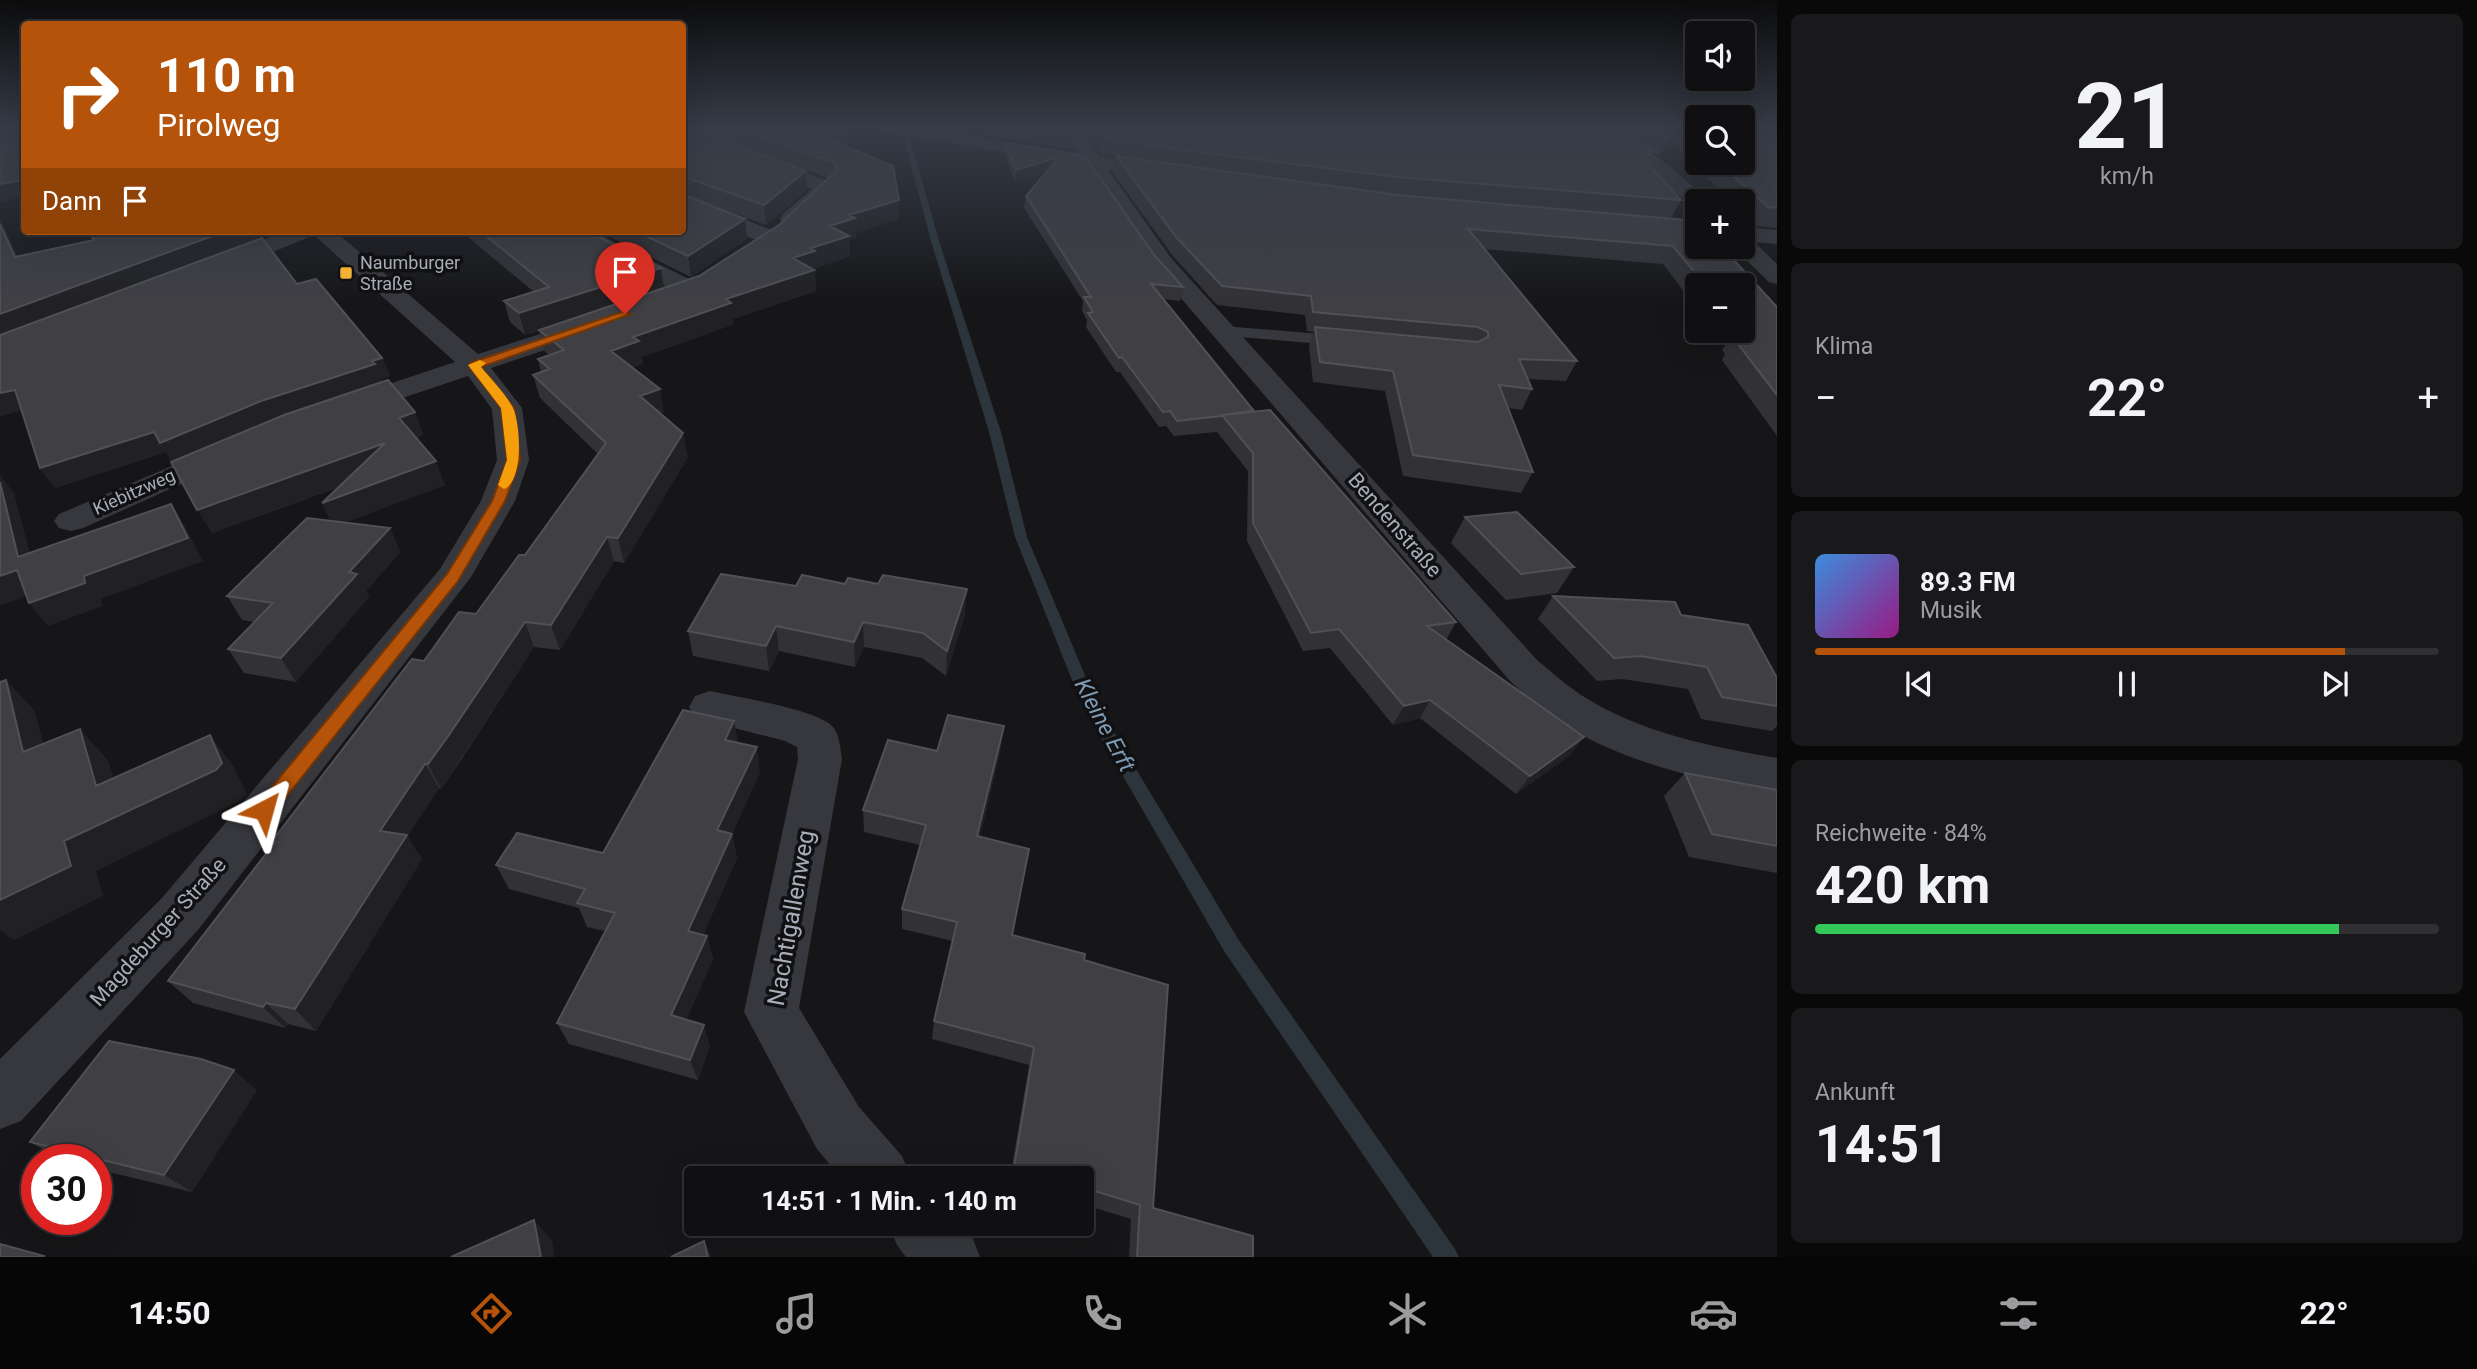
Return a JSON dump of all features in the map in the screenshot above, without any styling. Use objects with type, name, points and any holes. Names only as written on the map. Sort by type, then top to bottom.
[{"type":"street","points":[[686,203],[761,245],[826,187],[822,186]]},
{"type":"street","name":"Bendenstraße","points":[[1109,186],[1163,263],[1524,671],[1566,706],[1639,744],[1701,762],[1777,776]]},
{"type":"street","points":[[205,271],[295,235]]},
{"type":"street","name":"Magdeburger Straße","points":[[3,1092],[180,914],[453,578],[498,501],[513,460],[508,408],[474,365],[326,235]]},
{"type":"street","points":[[583,235],[692,290]]},
{"type":"street","points":[[1755,235],[1777,237]]},
{"type":"street","points":[[1755,256],[1777,277]]},
{"type":"street","points":[[661,302],[692,290],[713,277]]},
{"type":"street","points":[[321,416],[613,319]]},
{"type":"street","name":"Kiebitzweg","points":[[71,521],[257,439]]},
{"type":"street","name":"Nachtigallenweg","points":[[710,707],[796,727],[817,738],[820,759],[771,1012],[838,1128],[870,1166]]},
{"type":"street","points":[[930,1236],[948,1257]]},
{"type":"lane","points":[[1223,331],[1358,343]]},
{"type":"building","points":[[709,186],[788,186],[764,205]]},
{"type":"building","points":[[820,186],[896,186],[899,200],[849,215],[855,218],[830,226],[849,236],[811,248],[815,251],[793,258],[814,270],[726,299],[731,303],[633,337],[639,341],[611,351],[660,389],[640,396],[683,433],[618,538],[607,537],[551,625],[525,622],[449,735],[428,764],[425,764],[380,831],[407,835],[295,1009],[266,1003],[263,1007],[168,981],[412,659],[424,661],[459,612],[476,614],[519,555],[525,555],[606,443],[533,375],[550,369],[538,359],[564,350],[539,330],[699,276],[779,225]]},
{"type":"building","points":[[1035,186],[1106,186],[1155,256],[1183,287],[1151,284],[1254,411],[1177,421],[1170,411],[1163,412],[1122,357],[1119,358],[1088,313],[1093,312],[1084,297],[1091,297],[1026,196]]},
{"type":"building","points":[[1138,186],[1330,186],[1397,195],[1685,220],[1685,259],[1733,259],[1746,273],[1695,273],[1673,246],[1468,229],[1577,361],[1519,359],[1532,389],[1499,385],[1533,472],[1413,455],[1393,371],[1320,362],[1315,327],[1478,342],[1488,337],[1488,332],[1478,327],[1313,312],[1311,296],[1222,286],[1177,238]]},
{"type":"building","points":[[1504,186],[1668,186],[1681,200]]},
{"type":"building","points":[[1744,186],[1777,186],[1777,208],[1768,207],[1755,195],[1755,189]]},
{"type":"building","points":[[686,196],[745,219],[688,256],[643,235],[686,235]]},
{"type":"building","points":[[0,224],[15,257],[94,240],[91,235],[215,235],[0,314]]},
{"type":"building","points":[[485,235],[595,235],[661,268],[519,313],[504,301],[549,287]]},
{"type":"building","points":[[262,238],[297,284],[316,279],[382,358],[372,361],[375,364],[261,401],[160,443],[154,432],[40,468],[15,390],[0,393],[0,335]]},
{"type":"building","points":[[1755,283],[1777,307],[1777,395],[1737,343],[1755,343]]},
{"type":"building","points":[[388,380],[415,412],[399,418],[436,461],[322,503],[385,443],[197,510],[171,462],[284,415]]},
{"type":"building","points":[[1270,410],[1456,622],[1427,626],[1584,737],[1530,776],[1430,700],[1404,706],[1339,629],[1311,633],[1253,523],[1253,453],[1222,415]]},
{"type":"building","points":[[0,482],[18,557],[171,504],[188,538],[84,576],[85,583],[29,603],[17,570],[0,576]]},
{"type":"building","points":[[1517,512],[1574,567],[1521,574],[1465,517]]},
{"type":"building","points":[[307,518],[390,528],[349,572],[357,574],[281,658],[228,649],[273,603],[227,596]]},
{"type":"building","points":[[721,574],[796,586],[802,575],[845,584],[848,578],[878,584],[883,575],[967,589],[947,651],[923,633],[863,622],[854,642],[776,626],[766,646],[688,631]]},
{"type":"building","points":[[1553,596],[1675,602],[1681,615],[1748,625],[1777,678],[1777,706],[1722,697],[1707,667],[1640,656],[1614,658]]},
{"type":"building","points":[[6,680],[23,752],[80,729],[96,786],[210,735],[222,763],[216,770],[64,841],[71,866],[0,900],[0,682]]},
{"type":"building","points":[[683,710],[734,721],[725,740],[757,747],[717,830],[732,834],[688,931],[707,936],[671,1015],[704,1025],[690,1060],[557,1023],[615,913],[577,903],[585,889],[496,865],[517,833],[603,853]]},
{"type":"building","points":[[948,715],[1004,726],[977,836],[1029,849],[1012,935],[1085,954],[1084,960],[1168,985],[1153,1208],[1253,1236],[1253,1257],[1137,1257],[1140,1205],[1094,1191],[1094,1166],[1014,1166],[1034,1047],[934,1021],[957,922],[902,909],[926,825],[863,810],[888,740],[937,751]]},
{"type":"building","points":[[1685,773],[1777,790],[1777,846],[1712,834]]},
{"type":"building","points":[[109,1041],[201,1059],[234,1070],[164,1175],[112,1162],[112,1144],[30,1142]]},
{"type":"building","points":[[534,1220],[541,1257],[451,1257]]},
{"type":"building","points":[[704,1241],[708,1257],[671,1257]]},
{"type":"building","points":[[0,1244],[44,1256],[0,1257]]},
{"type":"waterway","name":"Kleine Erft","points":[[920,186],[995,432],[1021,537],[1090,705],[1231,945],[1447,1257]]},
{"type":"slow traffic","points":[[480,363],[474,365],[508,408],[513,460],[504,485]]},
{"type":"place","name":"Naumburger Straße","points":[[346,273]]},
{"type":"route","points":[[264,810],[453,578],[498,501],[513,460],[508,408],[474,365],[625,314]]}]
